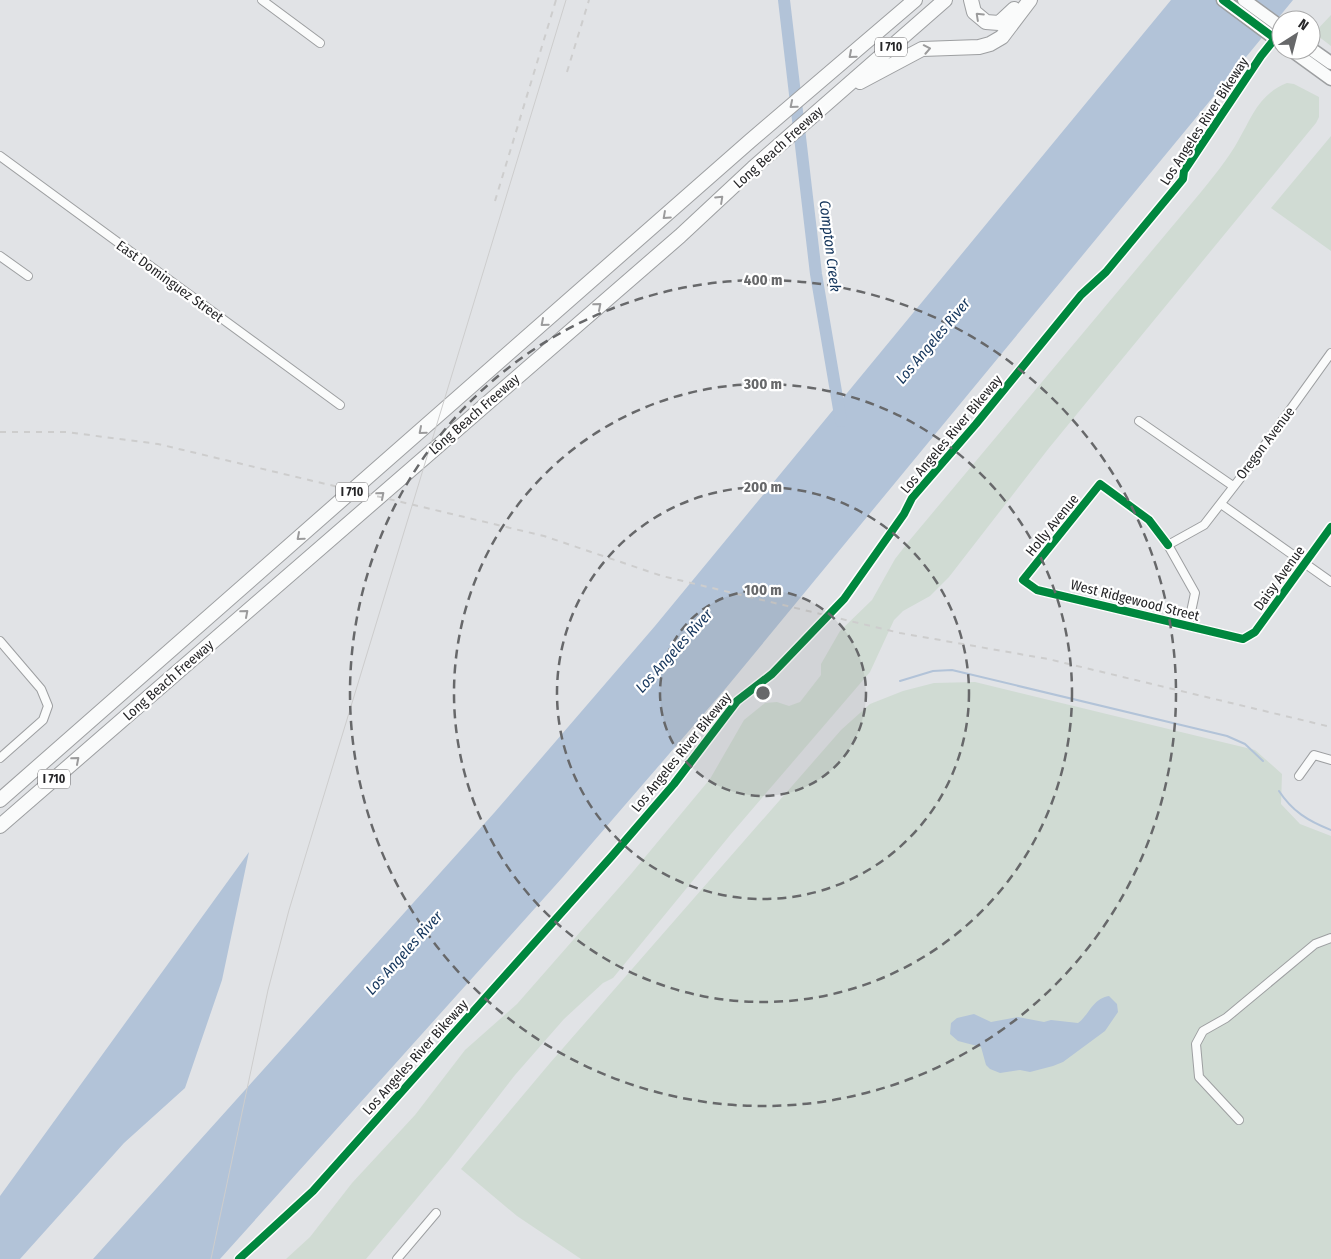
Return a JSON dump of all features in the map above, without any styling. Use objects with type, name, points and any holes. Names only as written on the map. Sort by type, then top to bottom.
[{"type":"highway","name":"Long Beach Freeway","points":[[0,800],[750,141],[915,0]]},
{"type":"highway","name":"Long Beach Freeway","points":[[0,826],[680,236],[754,168],[945,0]]},
{"type":"highway","points":[[972,0],[974,12],[986,22],[993,24],[1007,18],[1021,0]]},
{"type":"highway","points":[[837,95],[922,49],[979,47],[990,44],[1002,37],[1030,0]]},
{"type":"main road","points":[[1223,0],[1271,36]]},
{"type":"main road","points":[[1244,0],[1271,20]]},
{"type":"main road","points":[[1305,60],[1331,79]]},
{"type":"street","points":[[262,0],[320,43]]},
{"type":"street","name":"East Dominguez Street","points":[[0,156],[340,405]]},
{"type":"street","points":[[0,256],[28,276]]},
{"type":"street","name":"Oregon Avenue","points":[[1168,545],[1204,525],[1252,463],[1331,353]]},
{"type":"street","points":[[1139,421],[1233,486]]},
{"type":"street","name":"Holly Avenue","points":[[1023,580],[1100,484],[1149,520],[1168,545]]},
{"type":"street","points":[[1221,504],[1331,582]]},
{"type":"street","name":"Daisy Avenue","points":[[1243,639],[1256,632],[1331,527]]},
{"type":"street","points":[[1168,545],[1195,593],[1188,626]]},
{"type":"street","name":"West Ridgewood Street","points":[[1023,580],[1037,590],[1243,639]]},
{"type":"street","points":[[0,642],[41,689],[46,698],[47,712],[43,720],[0,758]]},
{"type":"street","points":[[1299,776],[1314,756],[1331,760]]},
{"type":"street","points":[[1239,1120],[1199,1077],[1196,1044],[1203,1031],[1226,1018],[1315,944],[1331,938]]},
{"type":"street","points":[[398,1259],[436,1213]]},
{"type":"shaded area","points":[[1331,15],[1331,46],[1321,38],[1321,26]]},
{"type":"shaded area","points":[[1287,83],[1294,84],[1319,97],[1319,117],[1316,123],[1049,448],[949,577],[930,596],[903,611],[894,620],[870,672],[731,834],[613,978],[603,983],[564,1019],[515,1075],[449,1160],[366,1259],[286,1259],[310,1237],[352,1183],[415,1115],[465,1050],[517,1004],[631,874],[710,779],[744,720],[765,703],[777,702],[789,706],[800,702],[821,675],[821,664],[840,631],[872,600],[895,559],[909,541],[1211,180],[1230,154],[1257,107],[1270,93]]},
{"type":"shaded area","points":[[1331,136],[1331,251],[1271,208]]},
{"type":"shaded area","points":[[975,682],[1255,750],[1282,774],[1281,804],[1300,824],[1331,836],[1331,1259],[581,1259],[517,1216],[461,1169],[550,1063],[841,730],[870,704],[903,691],[934,683]]},
{"type":"water","name":"Los Angeles River","points":[[1171,0],[1293,0],[1285,10],[1271,10],[1271,27],[726,688],[562,878],[220,1259],[93,1259],[494,813],[655,626]]},
{"type":"water","points":[[249,852],[222,980],[185,1088],[124,1143],[20,1259],[0,1259],[0,1196]]},
{"type":"water","points":[[1109,996],[1117,1004],[1118,1012],[1105,1031],[1063,1062],[1030,1072],[1020,1070],[1000,1073],[990,1069],[986,1065],[981,1047],[958,1041],[950,1034],[951,1023],[957,1018],[974,1014],[991,1022],[1018,1017],[1044,1022],[1051,1020],[1078,1023],[1095,1003]]},
{"type":"waterway","name":"Compton Creek","points":[[784,0],[816,274],[841,421]]},
{"type":"waterway","points":[[900,681],[933,671],[952,670],[1227,736],[1245,744],[1263,761]]},
{"type":"waterway","points":[[1279,791],[1301,815],[1331,830]]},
{"type":"tram line","points":[[211,1259],[268,990],[289,910],[566,0]]},
{"type":"railway","points":[[495,201],[556,0]]},
{"type":"railway","points":[[567,72],[589,0]]},
{"type":"railway","points":[[0,432],[66,432],[158,444],[544,536],[662,576],[900,633],[1048,659],[1331,727]]},
{"type":"cycle path","points":[[1223,0],[1271,36]]},
{"type":"cycle path","name":"Los Angeles River Bikeway","points":[[239,1259],[313,1191],[612,856],[674,784],[737,701],[772,674],[844,599],[904,514],[912,498],[976,424],[1081,295],[1106,272],[1183,179],[1184,171],[1271,44]]},
{"type":"cycle path","points":[[1168,545],[1149,520],[1100,484],[1023,580],[1037,590],[1243,639],[1255,632],[1331,527]]}]
